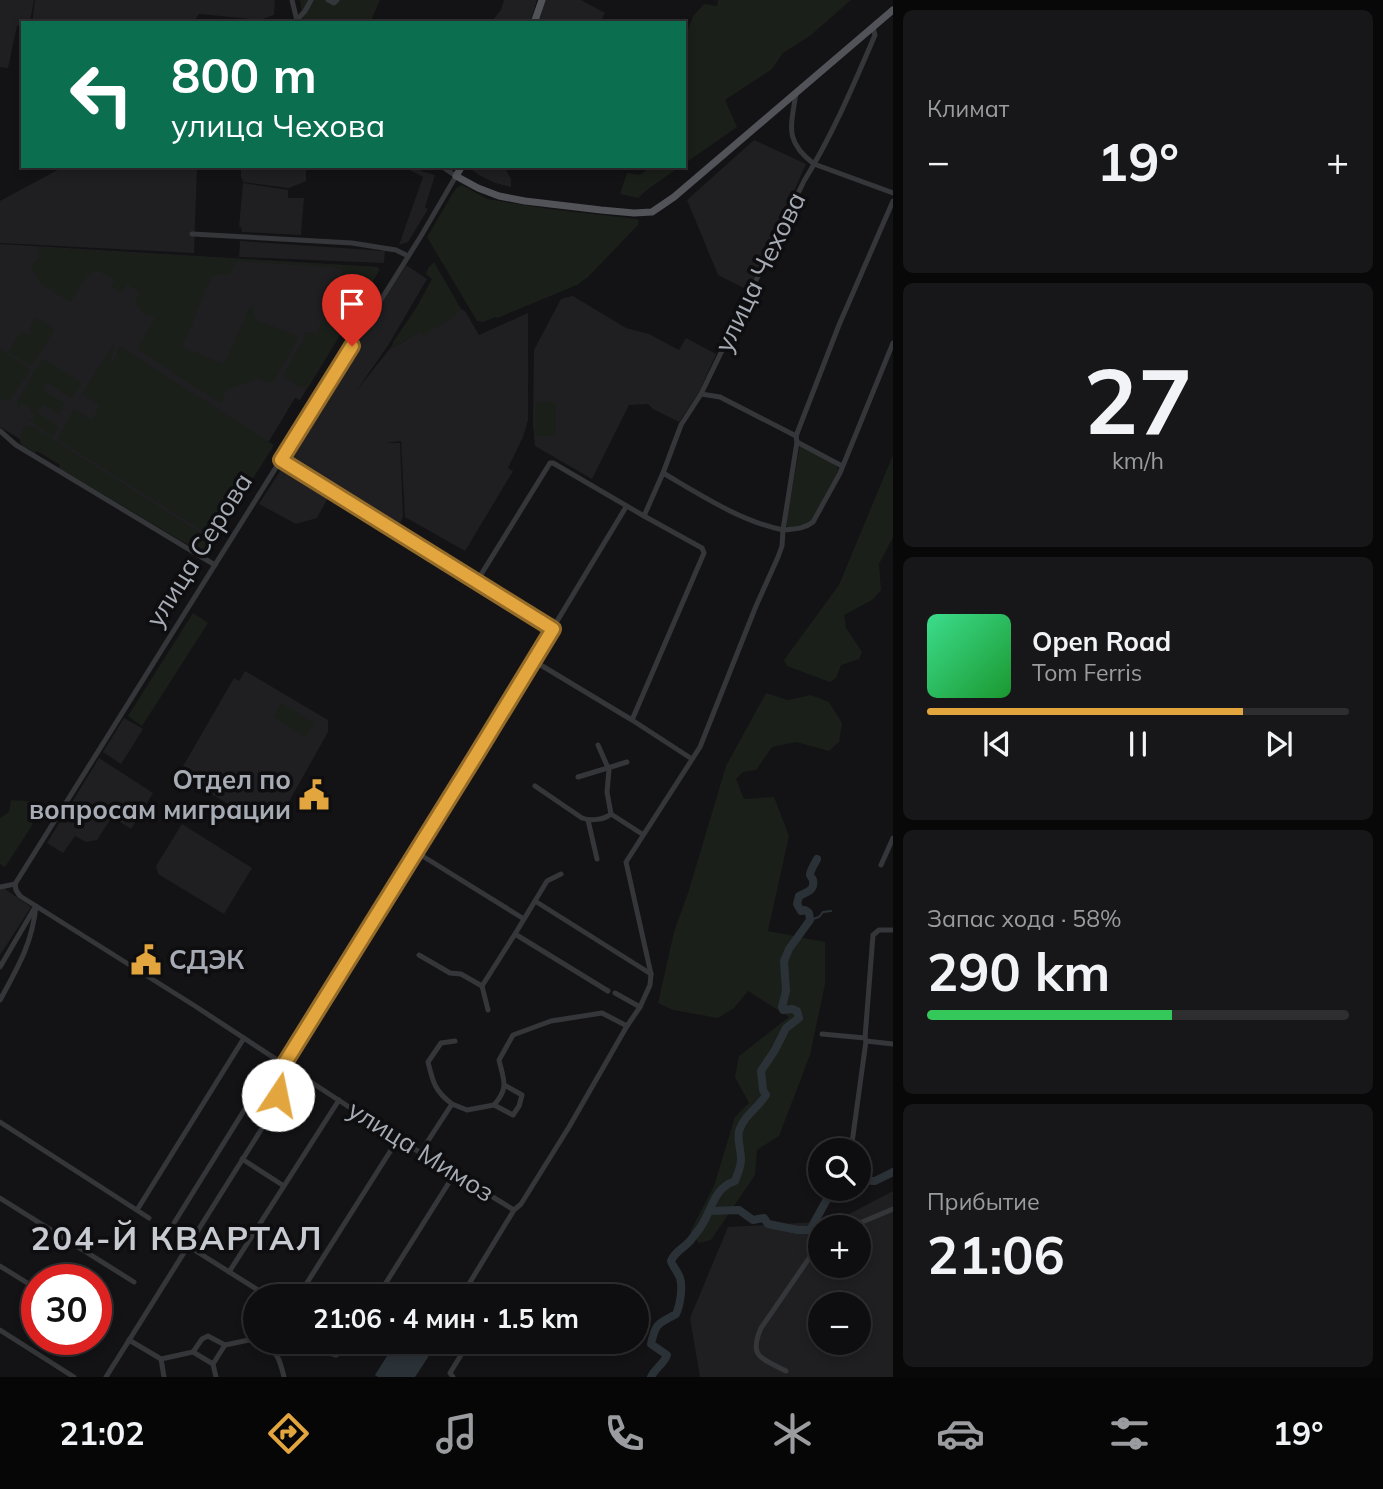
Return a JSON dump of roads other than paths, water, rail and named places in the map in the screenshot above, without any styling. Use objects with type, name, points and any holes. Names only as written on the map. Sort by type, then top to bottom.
[{"type":"main road","points":[[535,21],[542,0]]},
{"type":"main road","points":[[456,176],[486,192],[525,201],[626,212],[652,212],[674,197],[893,10]]},
{"type":"main road","name":"улица Серова","points":[[456,176],[460,168]]},
{"type":"street","points":[[292,0],[297,21]]},
{"type":"street","points":[[297,21],[312,0]]},
{"type":"street","points":[[328,0],[337,0]]},
{"type":"street","name":"улица Чехова","points":[[644,516],[681,425],[701,394],[804,181],[847,101],[875,35],[873,28]]},
{"type":"street","points":[[796,92],[790,131],[804,156],[814,164],[893,193]]},
{"type":"street","points":[[444,168],[456,176]]},
{"type":"street","name":"улица Серова","points":[[15,884],[456,176]]},
{"type":"street","points":[[469,1284],[569,1127],[626,1026],[640,1007],[650,985],[651,974],[626,862],[706,733],[755,606],[778,557],[782,546],[797,439],[839,325],[893,201]]},
{"type":"street","points":[[192,234],[358,244],[396,250],[408,256]]},
{"type":"street","points":[[663,473],[727,509],[773,528],[783,530],[807,526],[813,522],[836,480],[893,342]]},
{"type":"street","points":[[701,394],[720,397],[842,466]]},
{"type":"street","points":[[0,431],[16,445],[215,565]]},
{"type":"street","points":[[281,460],[553,629]]},
{"type":"street","points":[[477,581],[552,463],[702,548],[703,558],[632,720]]},
{"type":"street","points":[[106,1377],[276,1106],[276,1079],[284,1064],[534,661],[626,507]]},
{"type":"street","points":[[534,661],[692,759]]},
{"type":"street","points":[[598,745],[608,767],[607,792],[611,814],[642,834]]},
{"type":"street","points":[[578,777],[627,762]]},
{"type":"street","points":[[535,786],[582,818],[588,820],[611,814]]},
{"type":"street","points":[[588,820],[597,859]]},
{"type":"street","points":[[881,866],[893,838]]},
{"type":"street","points":[[416,852],[524,919]]},
{"type":"street","points":[[482,986],[547,881],[561,874]]},
{"type":"street","points":[[0,887],[15,884]]},
{"type":"street","name":"улица Мимоз","points":[[15,884],[20,896],[420,1153],[514,1210]]},
{"type":"street","points":[[535,901],[651,974]]},
{"type":"street","points":[[0,967],[36,906]]},
{"type":"street","points":[[0,1000],[24,955],[34,924],[36,906]]},
{"type":"street","points":[[853,1138],[866,1040],[873,935],[879,930],[893,930]]},
{"type":"street","points":[[515,934],[640,1007]]},
{"type":"street","points":[[419,955],[450,974],[461,974],[482,986],[488,1010]]},
{"type":"street","points":[[494,1105],[506,1086],[499,1060],[513,1035],[551,1021],[602,1013],[626,1026]]},
{"type":"street","points":[[822,1034],[893,1044]]},
{"type":"street","points":[[137,1210],[244,1038]]},
{"type":"street","points":[[455,1041],[441,1043],[428,1062],[436,1090],[452,1104],[467,1110],[494,1105],[513,1115],[522,1095],[506,1086]]},
{"type":"street","points":[[174,1223],[276,1059]]},
{"type":"street","points":[[229,1272],[339,1100]]},
{"type":"street","points":[[420,1153],[452,1104]]},
{"type":"street","points":[[0,1122],[149,1219]]},
{"type":"street","points":[[306,1284],[398,1139]]},
{"type":"street","points":[[242,1159],[284,1186]]},
{"type":"street","points":[[385,1284],[455,1173]]},
{"type":"street","points":[[0,1198],[134,1283]]},
{"type":"street","points":[[871,1218],[893,1209]]},
{"type":"street","points":[[188,1246],[248,1284]]},
{"type":"street","points":[[786,1371],[761,1358],[755,1348],[756,1340],[761,1328],[808,1259]]},
{"type":"street","points":[[0,1266],[21,1279]]},
{"type":"street","points":[[0,1330],[74,1377]]},
{"type":"street","points":[[129,1340],[161,1359],[193,1352],[202,1339],[208,1336],[225,1345],[243,1341]]},
{"type":"street","points":[[215,1377],[213,1364],[225,1345]]},
{"type":"street","points":[[193,1352],[213,1364]]},
{"type":"street","points":[[277,1354],[284,1377]]},
{"type":"street","points":[[450,1376],[462,1354]]},
{"type":"street","points":[[161,1359],[164,1377]]},
{"type":"waterway","points":[[651,1377],[667,1355],[651,1344],[655,1331],[659,1324],[676,1314],[680,1301],[681,1282],[671,1261],[700,1228],[717,1195],[735,1181],[741,1162],[739,1131],[744,1120],[766,1095],[761,1071],[786,1028],[799,1018],[797,1011],[783,1010],[782,1007],[786,991],[784,961],[789,949],[810,920],[809,913],[801,911],[797,904],[799,896],[813,887],[810,873],[817,859]]},
{"type":"waterway","points":[[810,920],[819,917],[823,912],[831,911]]},
{"type":"waterway","points":[[871,1181],[893,1172]]},
{"type":"waterway","points":[[710,1211],[739,1210],[753,1220],[764,1218],[768,1224],[810,1230],[826,1201]]},
{"type":"place","name":"Отдел по вопросам миграции","points":[[314,795]]},
{"type":"place","name":"СДЭК","points":[[146,960]]},
{"type":"district","name":"204-Й КВАРТАЛ","points":[[177,1238]]}]
